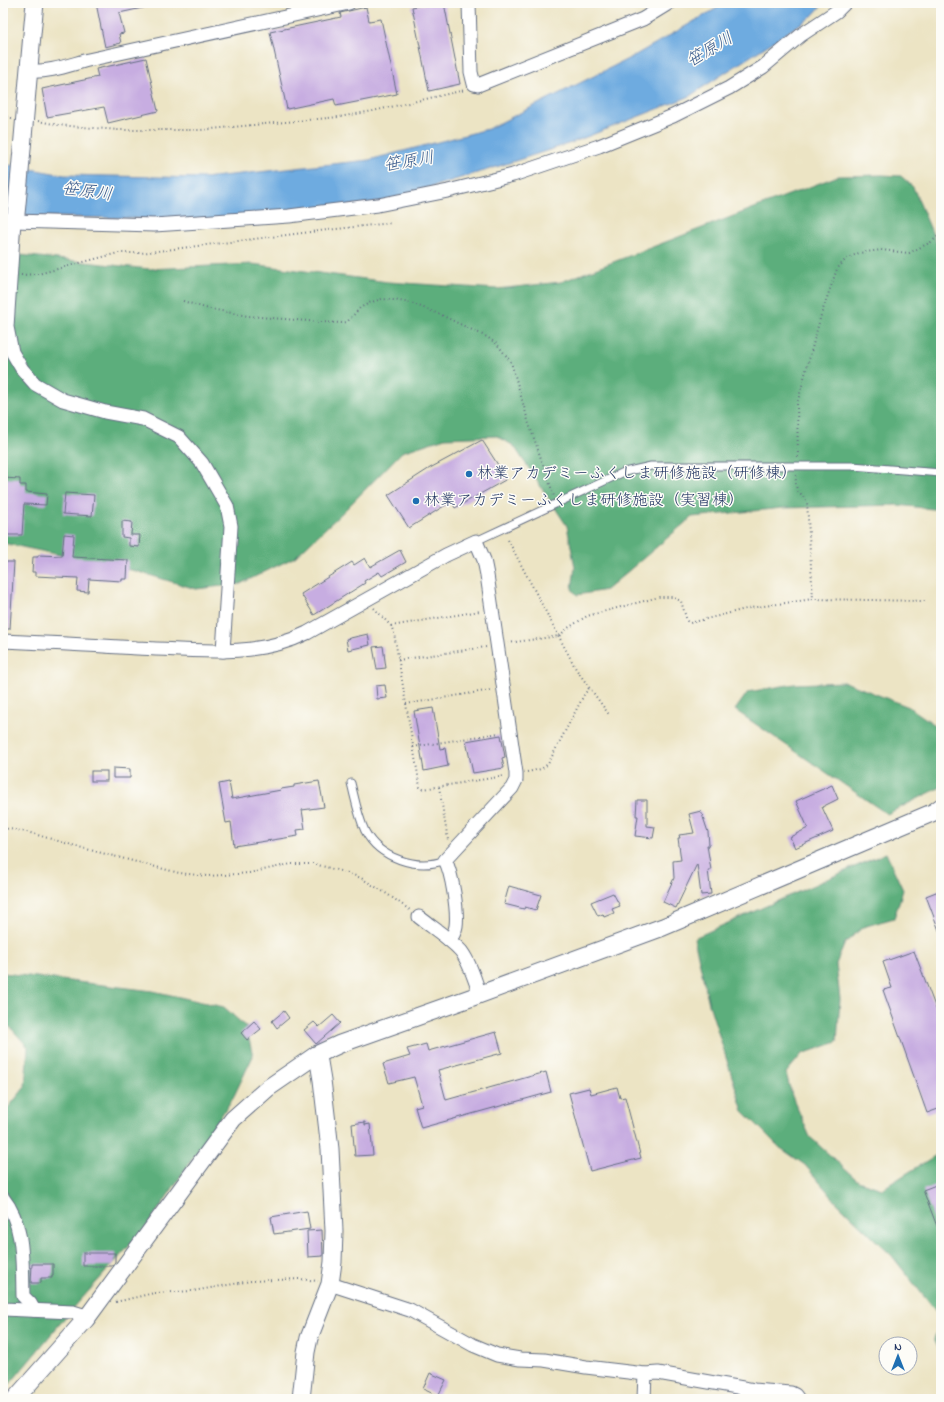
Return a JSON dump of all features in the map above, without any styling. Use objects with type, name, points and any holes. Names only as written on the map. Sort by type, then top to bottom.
[{"type":"street","points":[[35,3],[26,119],[11,218],[7,327],[12,352],[22,369],[35,384],[63,400],[105,412],[143,419],[179,437],[202,463],[227,506],[231,526],[223,650]]},
{"type":"street","points":[[29,70],[49,70],[299,8],[349,3]]},
{"type":"street","points":[[469,3],[471,72],[474,84],[478,85],[643,19],[669,3]]},
{"type":"street","points":[[11,218],[154,225],[289,216],[378,206],[513,175],[599,146],[673,116],[729,88],[763,67],[801,35],[837,11],[845,3]]},
{"type":"street","points":[[3,641],[194,650],[243,650],[278,645],[290,641],[446,555],[476,541],[484,560],[493,609],[511,731],[516,780],[512,788],[448,858],[456,916],[455,931],[449,940]]},
{"type":"street","points":[[15,1399],[102,1298],[233,1120],[268,1088],[316,1055],[340,1044],[480,995],[663,927],[914,821],[934,812],[941,807]]},
{"type":"street","points":[[419,917],[449,940],[464,956],[474,976],[480,995]]},
{"type":"street","points":[[301,1399],[309,1338],[330,1284],[333,1262],[334,1231],[330,1149],[322,1080],[316,1055]]},
{"type":"street","points":[[3,1198],[14,1216],[19,1239],[23,1260],[23,1296],[34,1310]]},
{"type":"street","points":[[330,1284],[410,1310],[473,1345],[497,1355],[645,1374],[658,1373],[754,1390],[791,1393],[798,1399]]},
{"type":"street","points":[[3,1309],[73,1312],[83,1315],[86,1318]]},
{"type":"street","points":[[644,1399],[645,1374]]},
{"type":"lane","points":[[476,541],[624,472],[651,466],[852,466],[941,473]]},
{"type":"lane","points":[[351,783],[365,830],[371,839],[384,851],[398,859],[421,864],[438,863],[448,858]]},
{"type":"path","points":[[26,119],[58,125],[105,130],[201,130],[346,116],[466,90],[478,85]]},
{"type":"path","points":[[10,276],[38,274],[118,253],[141,253],[327,230],[390,224]]},
{"type":"path","points":[[812,599],[807,502],[798,493],[795,487],[798,454],[797,404],[821,315],[837,269],[846,260],[859,253],[881,250],[909,253],[931,242],[941,234]]},
{"type":"path","points":[[184,301],[205,308],[248,316],[342,323],[347,322],[360,308],[371,302],[394,300],[411,303],[439,314],[487,337],[506,353],[511,362],[529,424],[556,503]]},
{"type":"path","points":[[508,540],[576,669],[610,716]]},
{"type":"path","points":[[398,660],[559,636],[568,628],[587,616],[658,597],[672,598],[681,601],[687,621],[690,623],[750,608],[812,599],[925,600]]},
{"type":"path","points":[[365,600],[391,626],[394,633],[420,787],[423,789],[538,770],[548,764],[589,688]]},
{"type":"path","points":[[391,626],[493,609]]},
{"type":"path","points":[[406,704],[505,688]]},
{"type":"path","points":[[413,747],[511,731]]},
{"type":"path","points":[[439,786],[448,858]]},
{"type":"path","points":[[3,828],[27,832],[179,873],[207,876],[224,875],[249,873],[292,864],[314,864],[348,872],[361,878],[387,894],[419,917]]},
{"type":"path","points":[[102,1298],[109,1302],[116,1302],[154,1294],[193,1291],[251,1281],[266,1280],[320,1281],[330,1284]]},
{"type":"green space","points":[[838,176],[901,176],[913,187],[941,254],[941,510],[898,505],[783,508],[692,517],[606,590],[577,595],[572,589],[575,567],[567,526],[514,446],[497,436],[445,438],[402,452],[345,510],[295,557],[240,584],[196,589],[136,571],[3,543],[3,256],[11,254],[149,269],[252,264],[388,282],[497,289],[561,282]]},
{"type":"green space","points":[[845,682],[909,707],[941,729],[941,787],[887,814],[735,710],[748,692],[794,684]]},
{"type":"green space","points":[[886,853],[903,890],[894,918],[863,927],[845,943],[836,964],[840,999],[837,1042],[802,1054],[786,1073],[792,1096],[810,1137],[858,1181],[882,1189],[941,1152],[941,1318],[892,1256],[838,1204],[805,1165],[779,1147],[743,1111],[709,1004],[694,938]]},
{"type":"green space","points":[[3,973],[153,991],[224,1007],[246,1027],[253,1056],[233,1098],[148,1225],[69,1313],[3,1392],[3,1114],[25,1087],[28,1047],[10,1027],[3,1024]]},
{"type":"green space","points":[[941,1319],[941,1354],[934,1339]]},
{"type":"water","name":"笹原川","points":[[726,3],[824,3],[811,17],[688,97],[571,143],[384,201],[243,220],[3,216],[3,164],[64,175],[204,178],[369,160],[488,129],[632,57]]},
{"type":"building","points":[[96,3],[146,3],[147,7],[119,13],[124,33],[119,34],[121,43],[105,47]]},
{"type":"building","points":[[431,3],[444,3],[460,84],[429,91],[412,7]]},
{"type":"building","points":[[366,7],[369,21],[381,19],[397,94],[336,106],[334,99],[287,109],[270,32],[341,17],[340,13]]},
{"type":"building","points":[[146,58],[158,111],[108,123],[104,107],[47,117],[42,89],[98,77],[96,69]]},
{"type":"building","points":[[482,440],[507,479],[455,508],[452,501],[409,528],[388,495],[430,468]]},
{"type":"building","points":[[3,478],[20,479],[20,485],[26,485],[26,492],[47,494],[46,505],[24,504],[22,535],[3,535]]},
{"type":"building","points":[[65,493],[94,495],[92,516],[63,514]]},
{"type":"building","points":[[122,521],[132,522],[131,535],[140,535],[139,547],[129,546],[129,538],[122,537]]},
{"type":"building","points":[[64,534],[74,535],[72,557],[128,560],[127,579],[122,579],[122,581],[89,579],[88,592],[77,591],[78,578],[35,576],[35,572],[32,572],[33,557],[38,557],[38,555],[62,556]]},
{"type":"building","points":[[400,550],[406,562],[382,576],[379,572],[364,581],[365,583],[314,615],[301,594],[352,562],[354,565],[365,558],[370,567]]},
{"type":"building","points":[[3,562],[14,562],[10,629],[3,629]]},
{"type":"building","points":[[368,634],[370,645],[348,650],[346,639]]},
{"type":"building","points":[[383,646],[386,668],[377,669],[373,647]]},
{"type":"building","points":[[385,685],[387,698],[377,699],[376,686]]},
{"type":"building","points":[[433,708],[440,749],[445,748],[448,766],[424,771],[414,711]]},
{"type":"building","points":[[501,735],[505,757],[502,758],[504,768],[473,773],[466,741]]},
{"type":"building","points":[[113,768],[130,769],[130,778],[113,778]]},
{"type":"building","points":[[91,771],[107,771],[107,781],[91,781]]},
{"type":"building","points":[[319,781],[324,807],[302,810],[305,829],[297,830],[298,836],[234,846],[231,822],[226,823],[219,784],[229,782],[232,799]]},
{"type":"building","points":[[832,785],[838,799],[822,807],[833,831],[795,848],[790,837],[808,828],[796,801]]},
{"type":"building","points":[[637,800],[647,800],[647,826],[655,827],[653,838],[635,836],[638,816],[636,816]]},
{"type":"building","points":[[701,811],[708,832],[709,845],[707,845],[711,870],[708,870],[711,894],[701,895],[697,864],[676,908],[663,902],[674,878],[673,861],[681,860],[678,838],[680,838],[679,835],[694,833],[689,814]]},
{"type":"building","points":[[509,886],[541,895],[536,910],[525,907],[524,909],[504,904]]},
{"type":"building","points":[[941,890],[941,933],[940,933],[926,896]]},
{"type":"building","points":[[613,893],[620,906],[612,909],[614,913],[604,917],[603,914],[598,916],[591,902]]},
{"type":"building","points":[[914,951],[941,1022],[941,1108],[927,1113],[883,990],[892,988],[883,962]]},
{"type":"building","points":[[284,1011],[289,1018],[277,1028],[272,1021]]},
{"type":"building","points":[[333,1015],[340,1023],[316,1044],[304,1030],[314,1022],[319,1027]]},
{"type":"building","points":[[254,1021],[261,1029],[247,1040],[241,1033]]},
{"type":"building","points":[[496,1032],[502,1053],[438,1070],[446,1100],[546,1072],[551,1092],[421,1128],[415,1107],[422,1105],[414,1077],[389,1083],[383,1064],[410,1056],[407,1049],[426,1044],[428,1051]]},
{"type":"building","points":[[617,1087],[620,1098],[625,1097],[641,1158],[590,1171],[569,1093],[589,1088],[591,1094]]},
{"type":"building","points":[[365,1122],[365,1125],[370,1124],[373,1155],[355,1156],[352,1124]]},
{"type":"building","points":[[941,1183],[941,1234],[940,1234],[923,1190]]},
{"type":"building","points":[[307,1211],[310,1229],[274,1234],[271,1217]]},
{"type":"building","points":[[322,1230],[323,1256],[308,1257],[307,1231]]},
{"type":"building","points":[[83,1253],[115,1253],[115,1262],[112,1266],[83,1266]]},
{"type":"building","points":[[32,1264],[53,1264],[52,1278],[41,1278],[41,1283],[31,1283]]},
{"type":"building","points":[[430,1373],[446,1380],[438,1396],[423,1389]]},
{"type":"place","name":"林業アカデミーふくしま研修施設（研修棟）","points":[[469,474]]},
{"type":"place","name":"林業アカデミーふくしま研修施設（実習棟）","points":[[416,501]]}]
